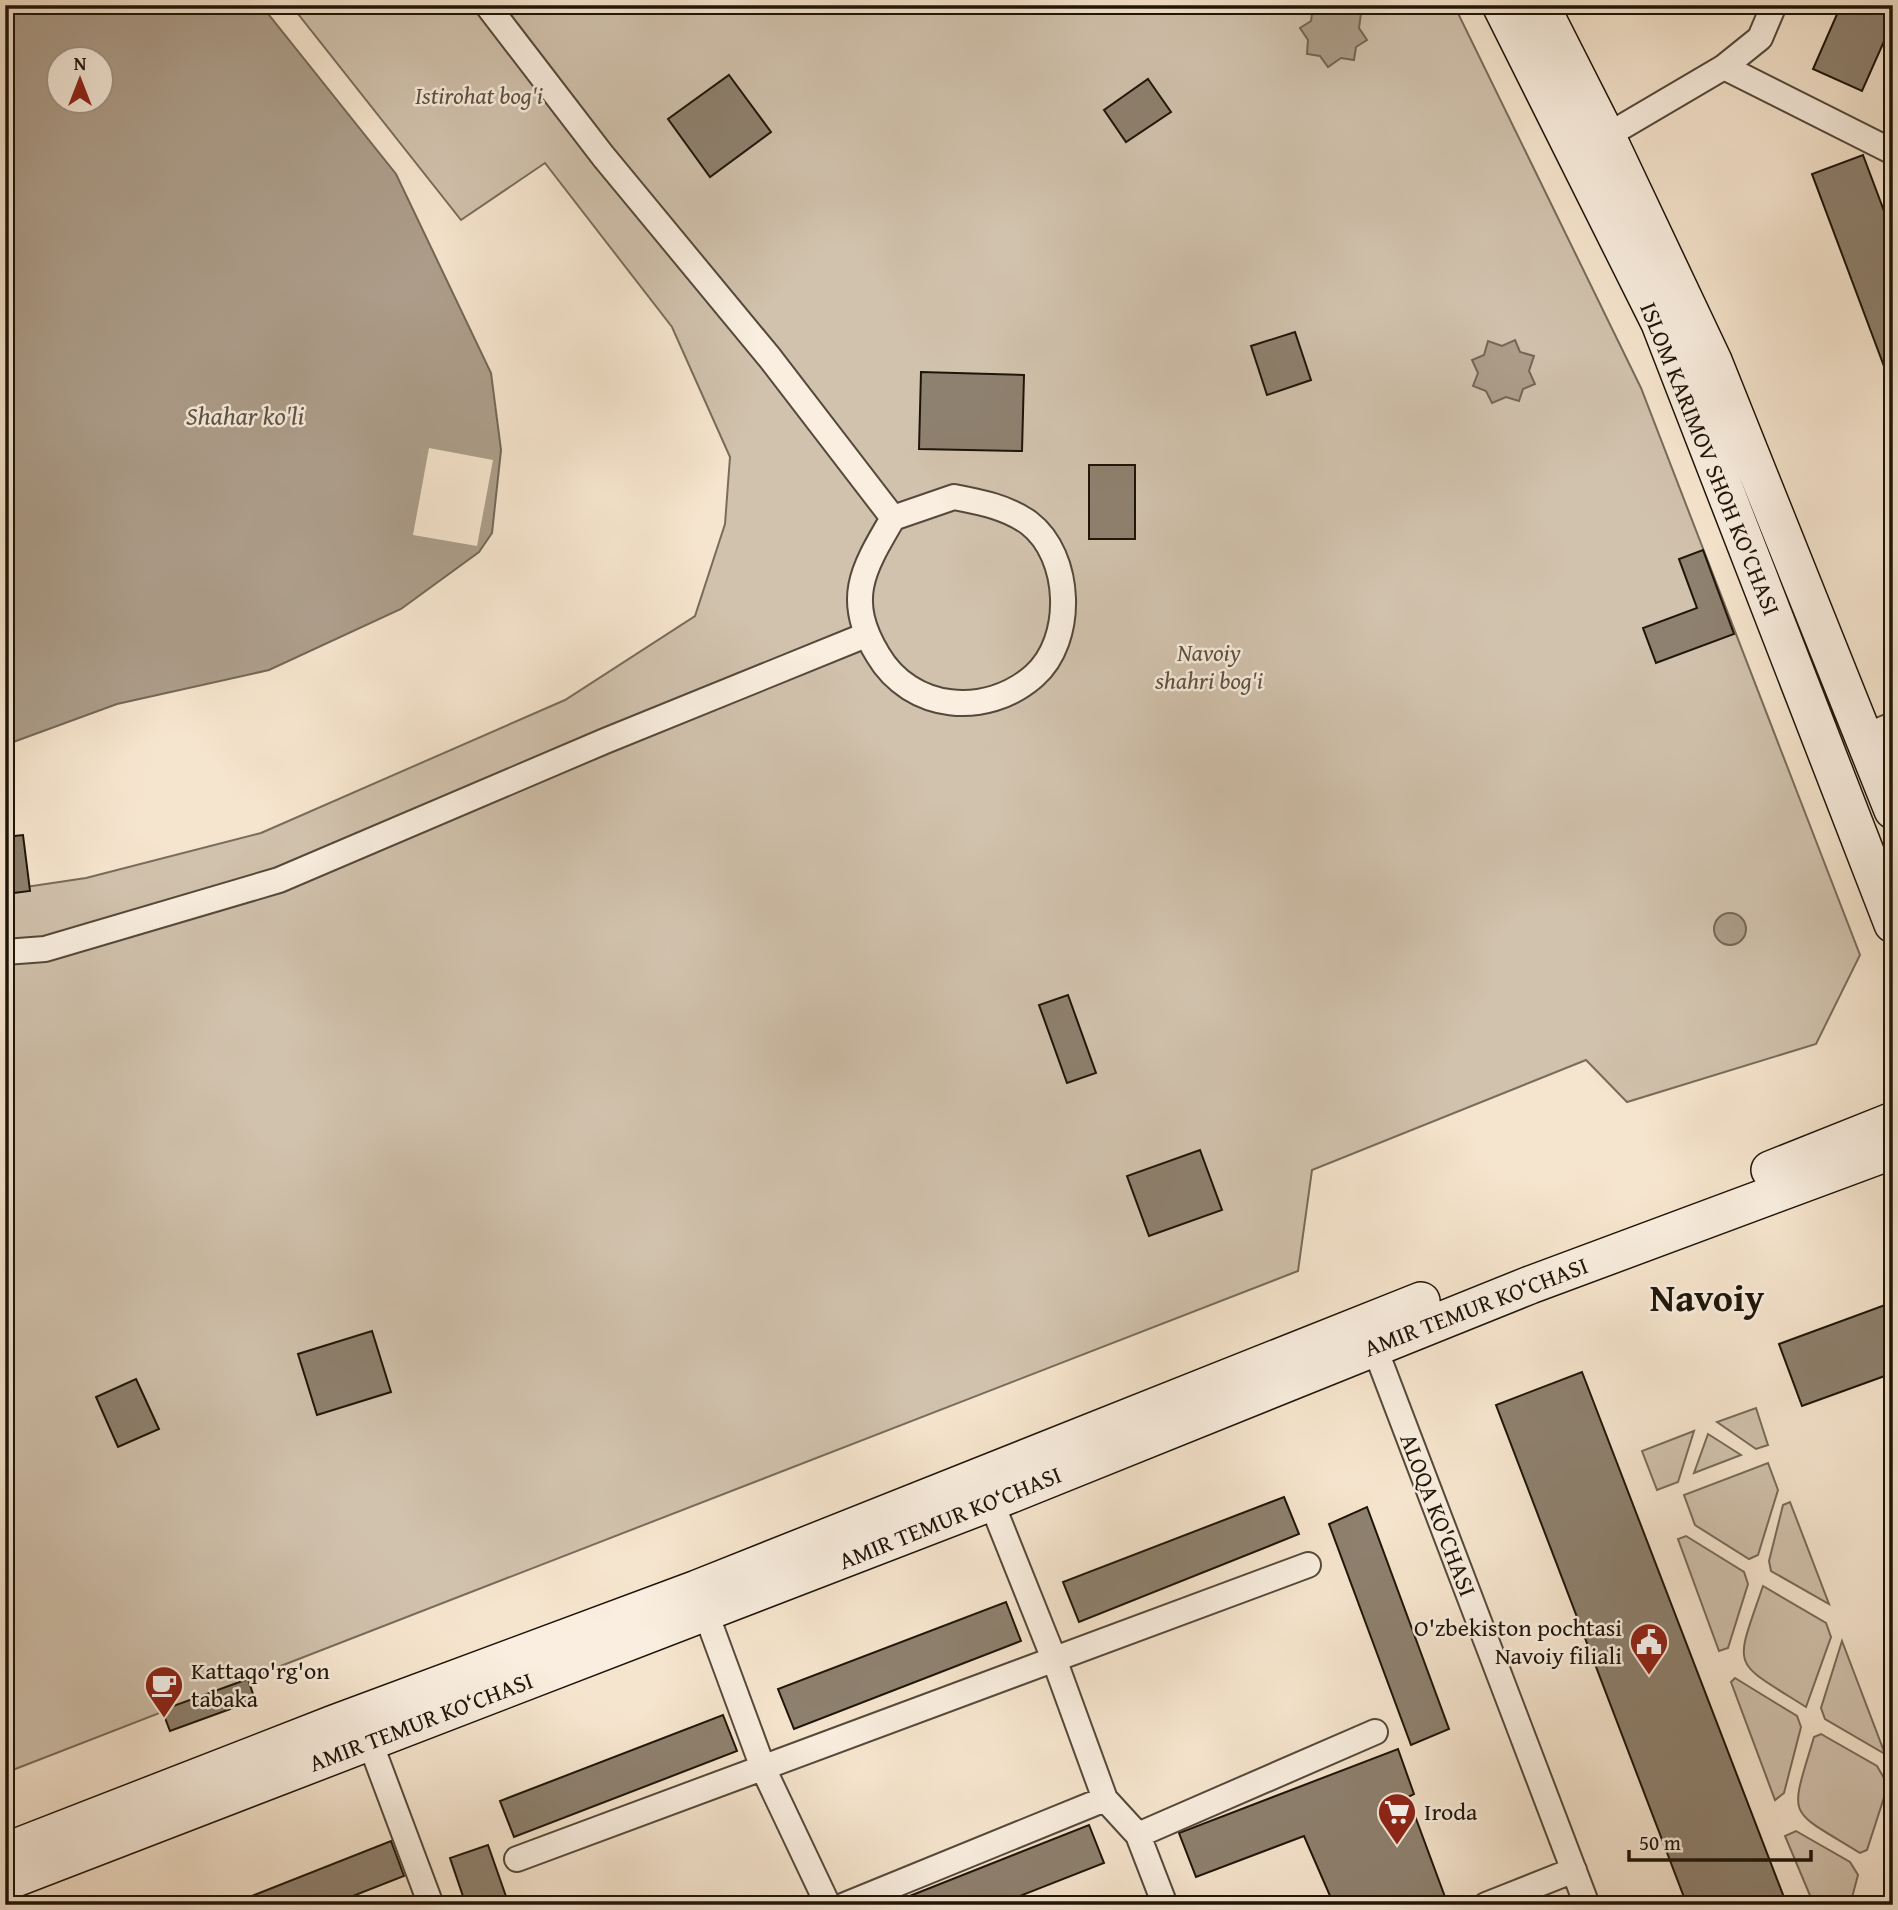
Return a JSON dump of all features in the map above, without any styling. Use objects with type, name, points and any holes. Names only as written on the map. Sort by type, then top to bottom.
[{"type":"main road","name":"ISLOM KARIMOV SHOH KO'CHASI","points":[[1501,5],[1591,144],[1713,361],[1878,731],[1893,810]]},
{"type":"main road","name":"ISLOM KARIMOV SHOH KO'CHASI","points":[[1540,5],[1744,543],[1893,924]]},
{"type":"main road","name":"AMIR TEMUR KO‘CHASI","points":[[5,1852],[365,1729],[702,1602],[987,1490],[1893,1121]]},
{"type":"main road","name":"AMIR TEMUR KO‘CHASI","points":[[1369,1334],[1893,1150]]},
{"type":"main road","name":"AMIR TEMUR KO‘CHASI","points":[[5,1882],[365,1729]]},
{"type":"street","points":[[487,5],[603,156],[770,358],[893,518]]},
{"type":"street","points":[[1591,144],[1724,67],[1760,38],[1774,5]]},
{"type":"street","points":[[1724,67],[1893,152]]},
{"type":"street","points":[[954,497],[992,504],[1030,524],[1056,559],[1065,606],[1058,634],[1036,675],[1009,693],[976,704],[944,703],[908,689],[883,664],[866,635],[861,610],[862,573],[893,518],[954,497]]},
{"type":"street","points":[[5,952],[46,949],[279,880],[605,741],[866,635]]},
{"type":"street","name":"ALOQA KO'CHASI","points":[[1369,1334],[1587,1905]]},
{"type":"street","points":[[987,1490],[1054,1659],[1105,1799],[1138,1835],[1165,1905]]},
{"type":"street","points":[[517,1860],[1308,1565]]},
{"type":"street","points":[[702,1602],[763,1768],[828,1905]]},
{"type":"street","points":[[365,1729],[430,1905]]},
{"type":"street","points":[[1138,1835],[1376,1732]]},
{"type":"street","points":[[845,1905],[1105,1799]]},
{"type":"street","points":[[1486,1905],[1574,1870]]},
{"type":"green space","name":"Navoiy shahri bog'i","points":[[291,5],[1454,5],[1641,388],[1860,955],[1816,1044],[1627,1102],[1586,1060],[1312,1170],[1298,1271],[5,1773],[5,890],[86,878],[261,833],[565,700],[695,616],[725,524],[730,457],[672,327],[545,163],[461,220]]},
{"type":"green space","points":[[1756,1408],[1768,1445],[1756,1449],[1717,1422]]},
{"type":"green space","points":[[1694,1431],[1678,1482],[1657,1490],[1642,1451]]},
{"type":"green space","points":[[1708,1434],[1741,1455],[1694,1473]]},
{"type":"green space","points":[[1768,1463],[1778,1490],[1758,1555],[1749,1559],[1695,1525],[1684,1495]]},
{"type":"green space","points":[[1790,1502],[1829,1604],[1771,1571],[1769,1561],[1783,1505]]},
{"type":"green space","points":[[1686,1536],[1744,1572],[1748,1584],[1728,1648],[1719,1651],[1678,1539]]},
{"type":"green space","points":[[1763,1586],[1826,1623],[1831,1637],[1806,1707],[1763,1680],[1751,1670],[1745,1660],[1747,1634]]},
{"type":"green space","points":[[1842,1641],[1885,1754],[1825,1719],[1821,1708]]},
{"type":"green space","points":[[1735,1678],[1797,1716],[1801,1727],[1784,1793],[1775,1800],[1731,1682]]},
{"type":"green space","points":[[1821,1734],[1877,1766],[1888,1785],[1867,1850],[1860,1853],[1818,1827],[1806,1818],[1800,1809],[1800,1784],[1814,1737]]},
{"type":"green space","points":[[1796,1831],[1850,1862],[1858,1875],[1850,1905],[1814,1905],[1785,1836]]},
{"type":"water","name":"Shahar ko'li","points":[[5,5],[261,5],[396,174],[491,373],[501,450],[492,533],[479,552],[401,609],[269,670],[117,704],[5,745]]},
{"type":"water","points":[[1333,5],[1342,5],[1347,11],[1361,13],[1359,28],[1367,40],[1356,47],[1354,60],[1341,58],[1328,67],[1320,56],[1307,54],[1308,40],[1300,28],[1311,21],[1313,7],[1328,9]]},
{"type":"water","points":[[1515,340],[1520,352],[1534,356],[1529,371],[1535,384],[1523,389],[1519,401],[1506,397],[1492,403],[1486,391],[1473,386],[1478,373],[1472,360],[1484,355],[1488,341],[1502,346]]},
{"type":"water","points":[[1730,913],[1742,917],[1746,929],[1742,941],[1730,945],[1718,941],[1714,929],[1718,917]]},
{"type":"pier","points":[[429,448],[493,460],[477,546],[413,535]]},
{"type":"building","points":[[1841,5],[1893,5],[1893,21],[1862,91],[1813,69]]},
{"type":"building","points":[[729,75],[771,132],[710,177],[668,119]]},
{"type":"building","points":[[1148,79],[1171,112],[1126,142],[1104,110]]},
{"type":"building","points":[[1863,155],[1893,235],[1891,385],[1812,174]]},
{"type":"building","points":[[1295,332],[1311,380],[1267,395],[1251,346]]},
{"type":"building","points":[[921,372],[1024,375],[1022,451],[919,449]]},
{"type":"building","points":[[1089,465],[1135,465],[1135,539],[1089,539]]},
{"type":"building","points":[[1703,550],[1734,634],[1656,663],[1643,628],[1697,608],[1679,559]]},
{"type":"building","points":[[23,835],[30,891],[5,894],[5,837]]},
{"type":"building","points":[[1068,995],[1096,1073],[1067,1083],[1039,1005]]},
{"type":"building","points":[[1200,1150],[1222,1210],[1149,1236],[1127,1176]]},
{"type":"building","points":[[1885,1305],[1893,1325],[1893,1373],[1802,1406],[1779,1344]]},
{"type":"building","points":[[372,1331],[391,1392],[317,1415],[298,1354]]},
{"type":"building","name":"O'zbekiston pochtasi Navoiy filiali","points":[[1582,1372],[1785,1900],[1771,1905],[1687,1905],[1496,1405]]},
{"type":"building","points":[[136,1379],[159,1429],[118,1447],[96,1397]]},
{"type":"building","points":[[1284,1497],[1299,1534],[1079,1622],[1063,1582]]},
{"type":"building","points":[[1367,1507],[1449,1729],[1411,1745],[1329,1524]]},
{"type":"building","points":[[1006,1602],[1021,1641],[794,1729],[778,1689]]},
{"type":"building","points":[[248,1679],[255,1700],[170,1731],[162,1710]]},
{"type":"building","points":[[723,1715],[737,1751],[514,1837],[500,1801]]},
{"type":"building","points":[[1398,1749],[1414,1794],[1408,1797],[1448,1905],[1334,1905],[1304,1836],[1196,1877],[1179,1833]]},
{"type":"building","points":[[1089,1825],[1104,1863],[997,1905],[887,1905]]},
{"type":"building","points":[[391,1841],[404,1876],[330,1905],[229,1905]]},
{"type":"building","points":[[488,1845],[509,1905],[466,1905],[450,1858]]},
{"type":"place","name":"O'zbekiston pochtasi Navoiy filiali","points":[[1649,1676]]},
{"type":"place","name":"Kattaqo'rg'on tabaka","points":[[164,1719]]},
{"type":"place","name":"Iroda","points":[[1397,1846]]},
{"type":"district","name":"Navoiy","points":[[1707,1298]]},
{"type":"park label","name":"Istirohat bog'i","points":[[479,96]]}]
